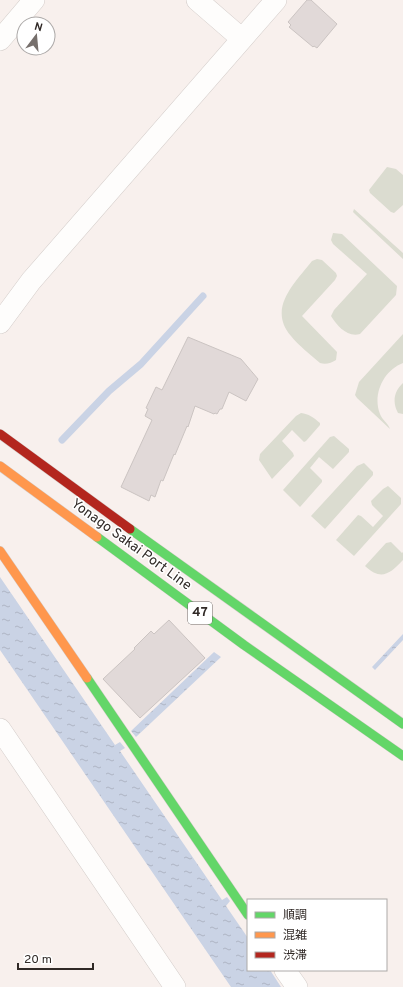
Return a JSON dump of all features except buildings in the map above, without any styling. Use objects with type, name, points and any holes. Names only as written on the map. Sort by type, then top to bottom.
[{"type":"main road","name":"Yonago Sakai Port Line","points":[[0,434],[403,724]]},
{"type":"main road","name":"Yonago Sakai Port Line","points":[[0,466],[244,645],[403,756]]},
{"type":"main road","points":[[0,551],[247,914]]},
{"type":"street","points":[[0,40],[34,0]]},
{"type":"street","points":[[197,0],[242,38]]},
{"type":"street","points":[[0,323],[31,281],[276,0]]},
{"type":"street","points":[[0,729],[175,987]]},
{"type":"street","points":[[286,971],[297,987]]},
{"type":"shaded area","points":[[387,167],[396,169],[403,175],[403,205],[394,213],[370,193],[369,190]]},
{"type":"shaded area","points":[[354,209],[403,253],[403,259],[353,212]]},
{"type":"shaded area","points":[[333,233],[342,234],[397,286],[396,295],[360,334],[356,335],[347,333],[343,330],[336,324],[331,316],[334,310],[367,274],[333,244],[331,240]]},
{"type":"shaded area","points":[[317,259],[322,260],[336,273],[337,276],[302,316],[337,352],[336,360],[326,364],[320,363],[294,340],[284,326],[282,316],[286,296],[312,261]]},
{"type":"shaded area","points":[[403,334],[403,363],[390,371],[381,384],[379,391],[378,406],[380,414],[390,429],[355,395],[359,382]]},
{"type":"shaded area","points":[[403,383],[403,414],[398,413],[396,409],[395,397]]},
{"type":"shaded area","points":[[301,413],[313,417],[320,423],[320,425],[304,442],[292,430],[282,441],[294,456],[272,479],[259,460],[260,454],[296,416]]},
{"type":"shaded area","points":[[334,436],[349,449],[349,452],[333,469],[319,457],[310,468],[322,480],[322,482],[300,507],[283,490],[330,437]]},
{"type":"shaded area","points":[[364,463],[373,472],[373,475],[325,529],[311,516],[357,466]]},
{"type":"shaded area","points":[[388,486],[401,498],[401,504],[354,556],[336,540],[358,515],[373,527],[383,516],[372,505],[371,501]]},
{"type":"shaded area","points":[[391,542],[402,553],[403,552],[403,560],[394,569],[385,574],[381,574],[371,571],[365,566],[386,543]]},
{"type":"water","points":[[0,577],[115,745],[120,742],[125,748],[120,751],[222,900],[227,897],[230,901],[226,906],[247,937],[247,971],[271,971],[281,987],[231,987],[0,650]]},
{"type":"water","points":[[403,634],[403,640],[375,670],[372,667]]},
{"type":"water","points":[[214,652],[221,657],[136,737],[131,731]]},
{"type":"waterway","points":[[62,440],[109,391],[141,364],[203,296]]},
{"type":"traffic: fast","points":[[130,529],[403,724]]},
{"type":"traffic: fast","points":[[97,537],[244,645],[403,756]]},
{"type":"traffic: fast","points":[[87,678],[247,914]]},
{"type":"traffic: slow","points":[[0,466],[97,537]]},
{"type":"traffic: slow","points":[[0,551],[87,678]]},
{"type":"traffic: jam","points":[[0,434],[130,529]]}]
